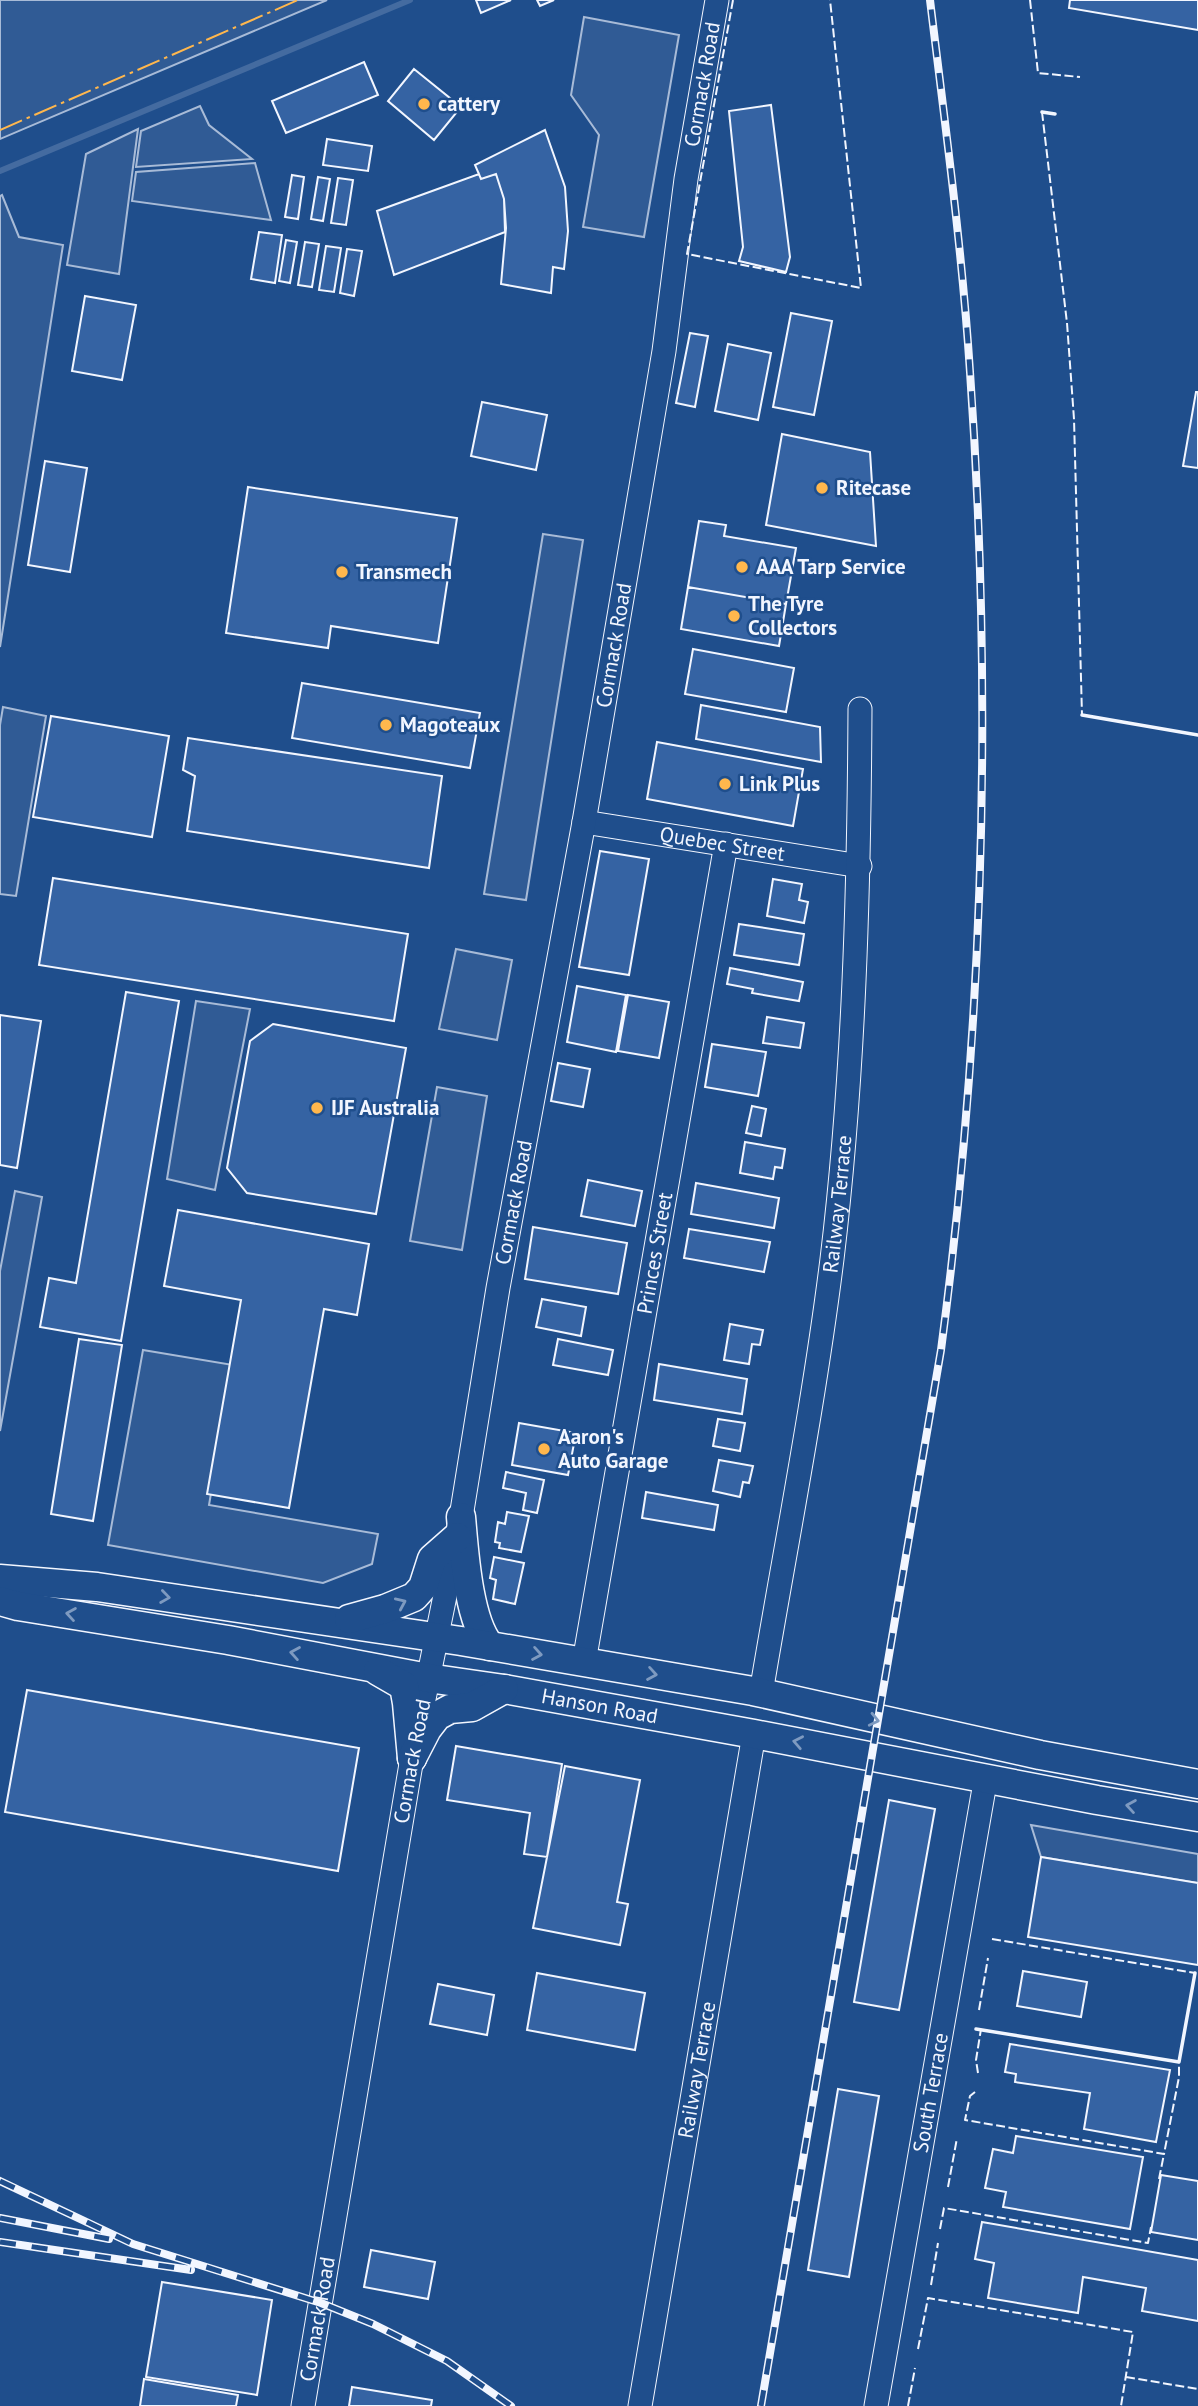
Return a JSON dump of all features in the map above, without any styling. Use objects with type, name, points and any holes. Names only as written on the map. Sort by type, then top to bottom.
[{"type":"main road","points":[[336,1622],[385,1609],[414,1597],[424,1587],[432,1559],[459,1527]]},
{"type":"main road","points":[[459,1527],[478,1622],[484,1640],[490,1646]]},
{"type":"main road","name":"Hanson Road","points":[[0,1579],[97,1587],[436,1637],[584,1662],[761,1693],[1040,1755],[1198,1784]]},
{"type":"main road","name":"Hanson Road","points":[[0,1601],[754,1734],[1198,1817]]},
{"type":"main road","points":[[362,1665],[386,1674],[404,1686],[412,1758]]},
{"type":"main road","points":[[412,1758],[437,1716],[450,1709],[472,1707],[504,1689]]},
{"type":"main road","points":[[986,1777],[1000,1766],[1040,1755]]},
{"type":"street","name":"Cormack Road","points":[[303,2406],[412,1758],[459,1527],[502,1264],[584,822],[664,351],[686,179],[717,0]]},
{"type":"street","name":"Railway Terrace","points":[[761,1693],[832,1259],[854,1001],[860,866],[860,709]]},
{"type":"street","name":"Quebec Street","points":[[584,822],[860,866]]},
{"type":"street","name":"Princes Street","points":[[584,1662],[726,844]]},
{"type":"street","name":"Railway Terrace","points":[[640,2406],[754,1734]]},
{"type":"street","name":"South Terrace","points":[[876,2406],[986,1777]]},
{"type":"shaded area","points":[[0,0],[327,0],[0,139]]},
{"type":"shaded area","points":[[584,17],[679,35],[644,237],[583,227],[599,135],[571,95]]},
{"type":"shaded area","points":[[200,106],[209,125],[252,159],[136,167],[141,131]]},
{"type":"shaded area","points":[[138,129],[119,274],[67,265],[86,154]]},
{"type":"shaded area","points":[[255,163],[271,220],[132,201],[136,172]]},
{"type":"shaded area","points":[[2,195],[19,237],[63,245],[0,647],[0,196]]},
{"type":"shaded area","points":[[543,534],[583,540],[526,900],[484,894]]},
{"type":"shaded area","points":[[3,707],[46,716],[16,896],[0,894],[0,725]]},
{"type":"shaded area","points":[[456,949],[512,960],[497,1040],[439,1029]]},
{"type":"shaded area","points":[[196,1001],[250,1009],[215,1190],[167,1179]]},
{"type":"shaded area","points":[[437,1087],[487,1096],[462,1250],[410,1241]]},
{"type":"shaded area","points":[[15,1191],[42,1197],[0,1431],[0,1271]]},
{"type":"shaded area","points":[[143,1350],[233,1365],[209,1505],[378,1534],[372,1564],[323,1583],[108,1545]]},
{"type":"shaded area","points":[[1031,1825],[1198,1854],[1198,1883],[1041,1857]]},
{"type":"building","points":[[476,0],[511,0],[481,13]]},
{"type":"building","points":[[537,0],[554,0],[540,6]]},
{"type":"building","points":[[1070,0],[1198,0],[1198,30],[1069,8]]},
{"type":"building","points":[[364,62],[378,95],[286,133],[272,101]]},
{"type":"building","name":"cattery","points":[[414,69],[461,107],[434,140],[388,101]]},
{"type":"building","points":[[771,105],[790,257],[786,272],[739,261],[743,247],[729,111]]},
{"type":"building","points":[[545,130],[565,187],[568,231],[564,269],[553,267],[551,293],[501,284],[506,228],[504,199],[496,174],[481,179],[475,165]]},
{"type":"building","points":[[327,139],[372,146],[368,171],[323,165]]},
{"type":"building","points":[[479,174],[481,179],[496,174],[504,199],[505,232],[394,275],[377,211]]},
{"type":"building","points":[[292,175],[304,177],[298,219],[285,217]]},
{"type":"building","points":[[318,177],[330,179],[323,221],[311,219]]},
{"type":"building","points":[[338,178],[353,180],[346,225],[331,223]]},
{"type":"building","points":[[259,232],[282,235],[275,283],[251,279]]},
{"type":"building","points":[[286,240],[297,242],[290,283],[279,281]]},
{"type":"building","points":[[305,242],[319,244],[312,287],[298,285]]},
{"type":"building","points":[[326,246],[341,248],[334,292],[319,290]]},
{"type":"building","points":[[347,249],[362,251],[354,296],[340,293]]},
{"type":"building","points":[[85,296],[136,305],[122,380],[72,371]]},
{"type":"building","points":[[791,313],[832,321],[814,415],[773,407]]},
{"type":"building","points":[[690,333],[708,336],[695,407],[676,403]]},
{"type":"building","points":[[728,344],[771,353],[758,420],[715,411]]},
{"type":"building","points":[[1198,392],[1198,468],[1183,466]]},
{"type":"building","points":[[482,402],[547,415],[536,470],[471,456]]},
{"type":"building","name":"Ritecase","points":[[782,434],[870,452],[876,546],[766,525]]},
{"type":"building","points":[[45,461],[87,468],[70,572],[28,565]]},
{"type":"building","name":"Transmech","points":[[248,487],[457,518],[438,643],[331,626],[328,648],[226,633]]},
{"type":"building","name":"AAA Tarp Service","points":[[699,521],[726,525],[724,536],[796,548],[786,604],[688,587]]},
{"type":"building","name":"The Tyre Collectors","points":[[688,587],[786,604],[779,646],[681,629]]},
{"type":"building","points":[[693,649],[794,668],[786,712],[685,694]]},
{"type":"building","name":"Magoteaux","points":[[302,683],[480,713],[470,768],[292,738]]},
{"type":"building","points":[[701,705],[820,727],[821,762],[696,739]]},
{"type":"building","points":[[51,716],[169,736],[152,837],[33,817]]},
{"type":"building","points":[[188,738],[442,776],[429,868],[187,831],[195,776],[183,770]]},
{"type":"building","name":"Link Plus","points":[[657,742],[803,769],[793,826],[647,799]]},
{"type":"building","points":[[600,851],[649,859],[629,975],[579,967]]},
{"type":"building","points":[[53,878],[408,934],[394,1021],[39,965]]},
{"type":"building","points":[[773,879],[802,884],[799,900],[808,902],[804,923],[767,916]]},
{"type":"building","points":[[739,924],[804,934],[799,965],[734,955]]},
{"type":"building","points":[[730,968],[803,982],[799,1001],[752,993],[753,989],[727,984]]},
{"type":"building","points":[[577,986],[626,995],[616,1052],[567,1042]]},
{"type":"building","points":[[126,992],[179,1001],[121,1341],[40,1327],[49,1278],[76,1283]]},
{"type":"building","points":[[628,995],[669,1002],[659,1058],[618,1051]]},
{"type":"building","points":[[0,1015],[41,1021],[17,1168],[0,1165]]},
{"type":"building","points":[[767,1017],[804,1023],[800,1048],[763,1043]]},
{"type":"building","name":"IJF Australia","points":[[273,1024],[406,1048],[376,1214],[247,1193],[227,1168],[250,1041]]},
{"type":"building","points":[[712,1044],[766,1052],[758,1096],[705,1087]]},
{"type":"building","points":[[558,1063],[590,1069],[583,1107],[551,1101]]},
{"type":"building","points":[[752,1106],[766,1109],[761,1136],[746,1133]]},
{"type":"building","points":[[745,1142],[785,1149],[782,1168],[775,1167],[773,1179],[740,1173]]},
{"type":"building","points":[[588,1180],[642,1191],[635,1226],[581,1216]]},
{"type":"building","points":[[696,1183],[779,1198],[774,1228],[691,1214]]},
{"type":"building","points":[[178,1210],[369,1244],[357,1315],[324,1309],[289,1508],[207,1494],[241,1300],[164,1286]]},
{"type":"building","points":[[533,1227],[627,1243],[618,1294],[525,1279]]},
{"type":"building","points":[[689,1229],[770,1242],[764,1272],[684,1258]]},
{"type":"building","points":[[542,1299],[586,1307],[581,1336],[536,1327]]},
{"type":"building","points":[[730,1324],[763,1330],[760,1345],[752,1344],[749,1364],[724,1360]]},
{"type":"building","points":[[79,1339],[122,1345],[93,1521],[51,1514]]},
{"type":"building","points":[[558,1339],[613,1350],[608,1375],[553,1365]]},
{"type":"building","points":[[659,1364],[747,1379],[742,1414],[654,1400]]},
{"type":"building","points":[[718,1419],[745,1423],[740,1451],[713,1446]]},
{"type":"building","name":"Aaron's Auto Garage","points":[[519,1423],[576,1433],[568,1475],[512,1465]]},
{"type":"building","points":[[719,1460],[753,1466],[749,1483],[743,1482],[740,1497],[713,1491]]},
{"type":"building","points":[[506,1472],[544,1480],[537,1513],[523,1510],[526,1493],[503,1488]]},
{"type":"building","points":[[646,1492],[718,1505],[714,1530],[642,1518]]},
{"type":"building","points":[[507,1512],[529,1516],[521,1552],[499,1548],[500,1543],[495,1542],[498,1522],[505,1524]]},
{"type":"building","points":[[494,1557],[524,1563],[515,1604],[493,1599],[496,1580],[490,1578]]},
{"type":"building","points":[[27,1690],[359,1748],[338,1871],[5,1812]]},
{"type":"building","points":[[456,1746],[562,1764],[547,1857],[524,1854],[530,1813],[447,1800]]},
{"type":"building","points":[[565,1766],[640,1780],[617,1902],[628,1904],[620,1945],[533,1928]]},
{"type":"building","points":[[889,1800],[935,1809],[899,2010],[854,2002]]},
{"type":"building","points":[[1041,1857],[1198,1883],[1198,1965],[1028,1937]]},
{"type":"building","points":[[1023,1971],[1087,1982],[1081,2017],[1017,2006]]},
{"type":"building","points":[[537,1973],[645,1993],[635,2050],[527,2030]]},
{"type":"building","points":[[438,1984],[494,1995],[487,2035],[430,2024]]},
{"type":"building","points":[[1010,2044],[1170,2070],[1156,2142],[1084,2129],[1090,2093],[1015,2082],[1016,2074],[1005,2072]]},
{"type":"building","points":[[838,2089],[879,2096],[849,2277],[808,2270]]},
{"type":"building","points":[[1016,2136],[1143,2157],[1130,2229],[1003,2207],[1006,2192],[985,2188],[993,2149],[1013,2153]]},
{"type":"building","points":[[1161,2175],[1198,2181],[1198,2240],[1151,2232]]},
{"type":"building","points":[[982,2222],[1198,2260],[1198,2321],[1142,2311],[1146,2288],[1083,2277],[1078,2313],[988,2298],[994,2263],[975,2259]]},
{"type":"building","points":[[371,2250],[435,2262],[428,2299],[364,2287]]},
{"type":"building","points":[[162,2282],[272,2300],[257,2395],[146,2377]]},
{"type":"building","points":[[144,2379],[238,2395],[236,2406],[140,2406]]},
{"type":"building","points":[[352,2387],[432,2400],[431,2406],[349,2406]]},
{"type":"waterway","points":[[0,171],[410,0]]},
{"type":"railway","points":[[761,2406],[941,1350],[967,1106],[980,862],[982,739],[977,495],[967,326],[930,0]]},
{"type":"railway","points":[[0,2181],[133,2244],[321,2303],[373,2324],[447,2361],[511,2406]]},
{"type":"railway","points":[[0,2218],[109,2239]]},
{"type":"railway","points":[[0,2242],[191,2270]]},
{"type":"fence","points":[[733,0],[687,254],[861,288],[830,0]]},
{"type":"fence","points":[[1030,0],[1038,73],[1080,77]]},
{"type":"fence","points":[[1042,112],[1067,323],[1074,419],[1082,715]]},
{"type":"fence","points":[[992,1939],[1195,1973]]},
{"type":"fence","points":[[979,2010],[988,1958]]},
{"type":"fence","points":[[978,2073],[976,2060],[981,2029]]},
{"type":"fence","points":[[975,2092],[970,2096],[965,2120],[1164,2154],[1179,2077],[1179,2062]]},
{"type":"fence","points":[[948,2187],[957,2138]]},
{"type":"fence","points":[[1159,2179],[1164,2154]]},
{"type":"fence","points":[[940,2229],[944,2208],[1148,2243],[1151,2227]]},
{"type":"fence","points":[[931,2285],[938,2243]]},
{"type":"fence","points":[[918,2349],[928,2298],[1133,2332],[1121,2406]]},
{"type":"fence","points":[[908,2406],[915,2368]]},
{"type":"fence","points":[[1126,2377],[1198,2389]]},
{"type":"wall","points":[[1042,112],[1055,114]]},
{"type":"wall","points":[[1082,715],[1198,735]]},
{"type":"wall","points":[[976,2029],[1179,2062],[1195,1973]]},
{"type":"power","points":[[0,130],[298,0]]},
{"type":"place","name":"cattery","points":[[424,104]]},
{"type":"place","name":"Ritecase","points":[[822,488]]},
{"type":"place","name":"AAA Tarp Service","points":[[742,567]]},
{"type":"place","name":"Transmech","points":[[342,572]]},
{"type":"place","name":"The Tyre Collectors","points":[[734,616]]},
{"type":"place","name":"Magoteaux","points":[[386,725]]},
{"type":"place","name":"Link Plus","points":[[725,784]]},
{"type":"place","name":"IJF Australia","points":[[317,1108]]},
{"type":"place","name":"Aaron's Auto Garage","points":[[544,1449]]}]
